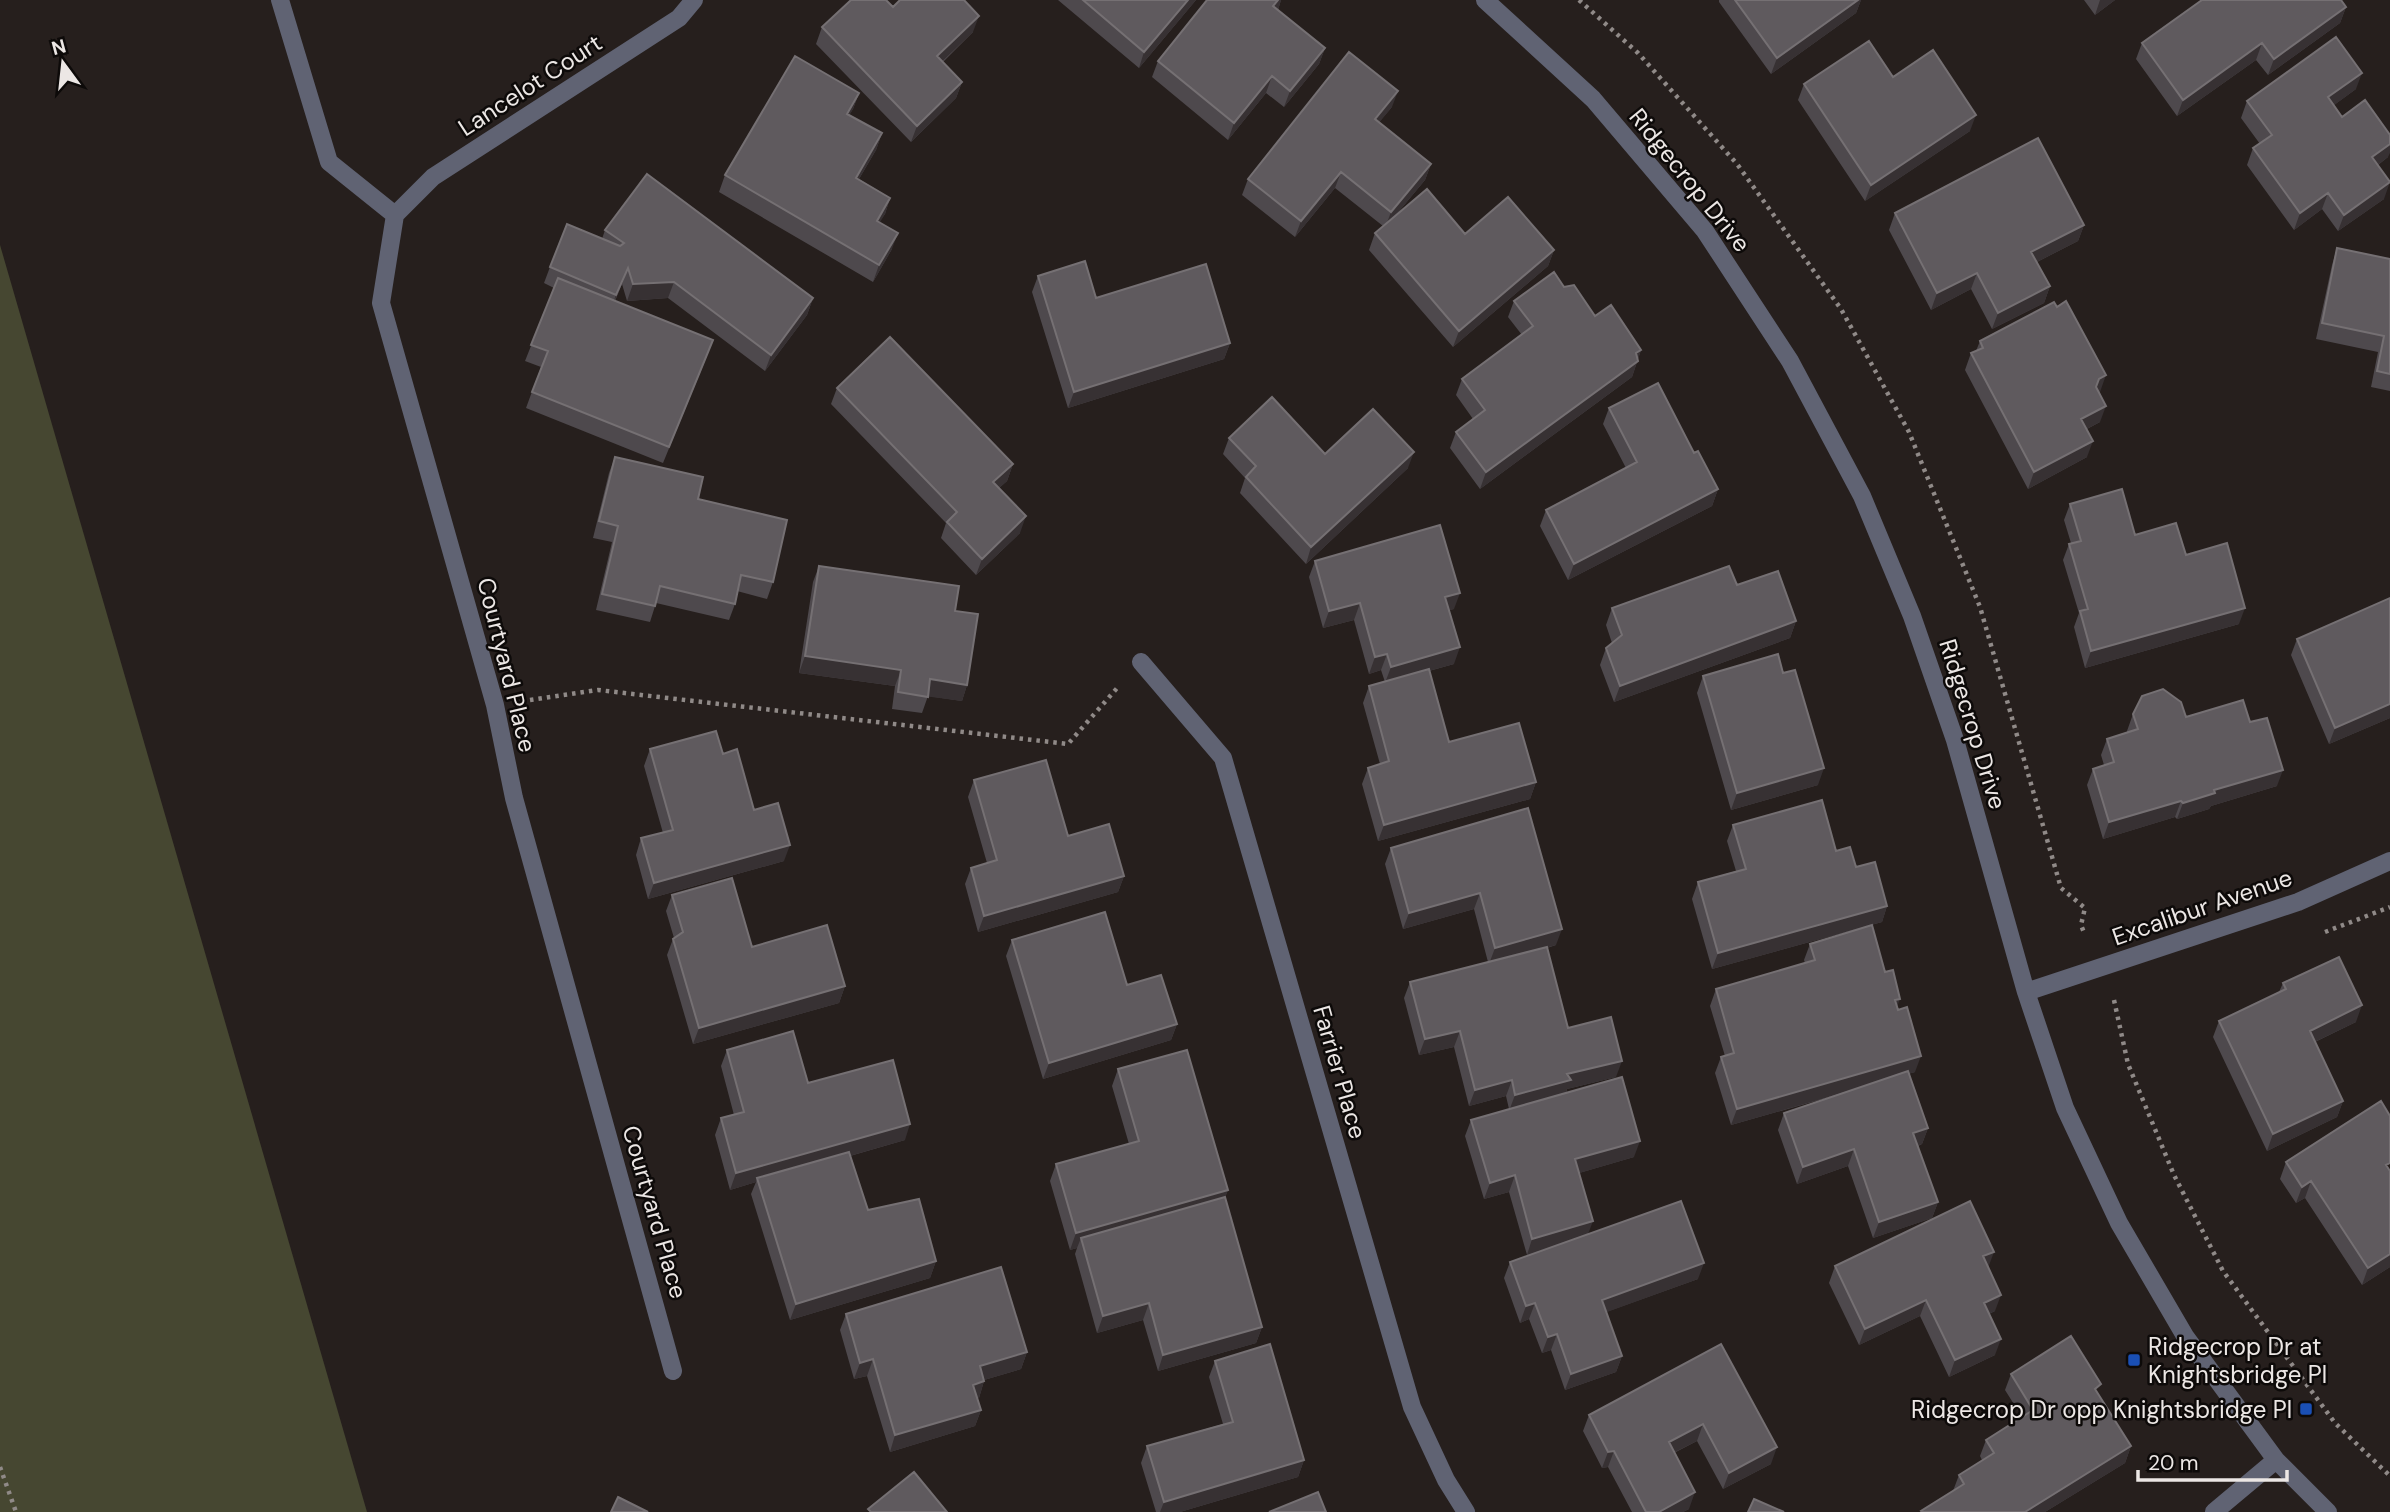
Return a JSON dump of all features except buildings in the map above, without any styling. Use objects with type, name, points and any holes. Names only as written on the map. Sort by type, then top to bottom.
[{"type":"street","points":[[280,0],[329,162],[395,215]]},
{"type":"street","name":"Lancelot Court","points":[[395,215],[433,177],[679,18],[694,0]]},
{"type":"street","name":"Ridgecrop Drive","points":[[1485,0],[1592,99],[1705,231],[1790,361],[1862,495],[1912,616],[1955,740],[2026,992],[2066,1108],[2119,1223],[2185,1336],[2276,1460],[2329,1512]]},
{"type":"street","name":"Courtyard Place","points":[[395,215],[382,303],[495,705],[514,798],[673,1371]]},
{"type":"street","name":"Farrier Place","points":[[1141,662],[1223,758],[1412,1407],[1446,1480],[1466,1512]]},
{"type":"street","name":"Excalibur Avenue","points":[[2026,992],[2298,902],[2390,861]]},
{"type":"street","points":[[2214,1512],[2276,1460]]},
{"type":"path","points":[[1579,0],[1638,53],[1738,164],[1841,309],[1909,432],[1980,607],[2061,888],[2084,908],[2081,925],[2114,1000],[2128,1064],[2174,1175],[2223,1271],[2335,1423],[2390,1476]]},
{"type":"path","points":[[495,705],[598,690],[1068,744],[1141,662]]},
{"type":"path","points":[[0,1467],[16,1512]]},
{"type":"green space","points":[[0,245],[367,1512],[0,1512]]},
{"type":"place","name":"Ridgecrop Dr at Knightsbridge Pl","points":[[2134,1360]]},
{"type":"place","name":"Ridgecrop Dr opp Knightsbridge Pl","points":[[2306,1409]]}]
